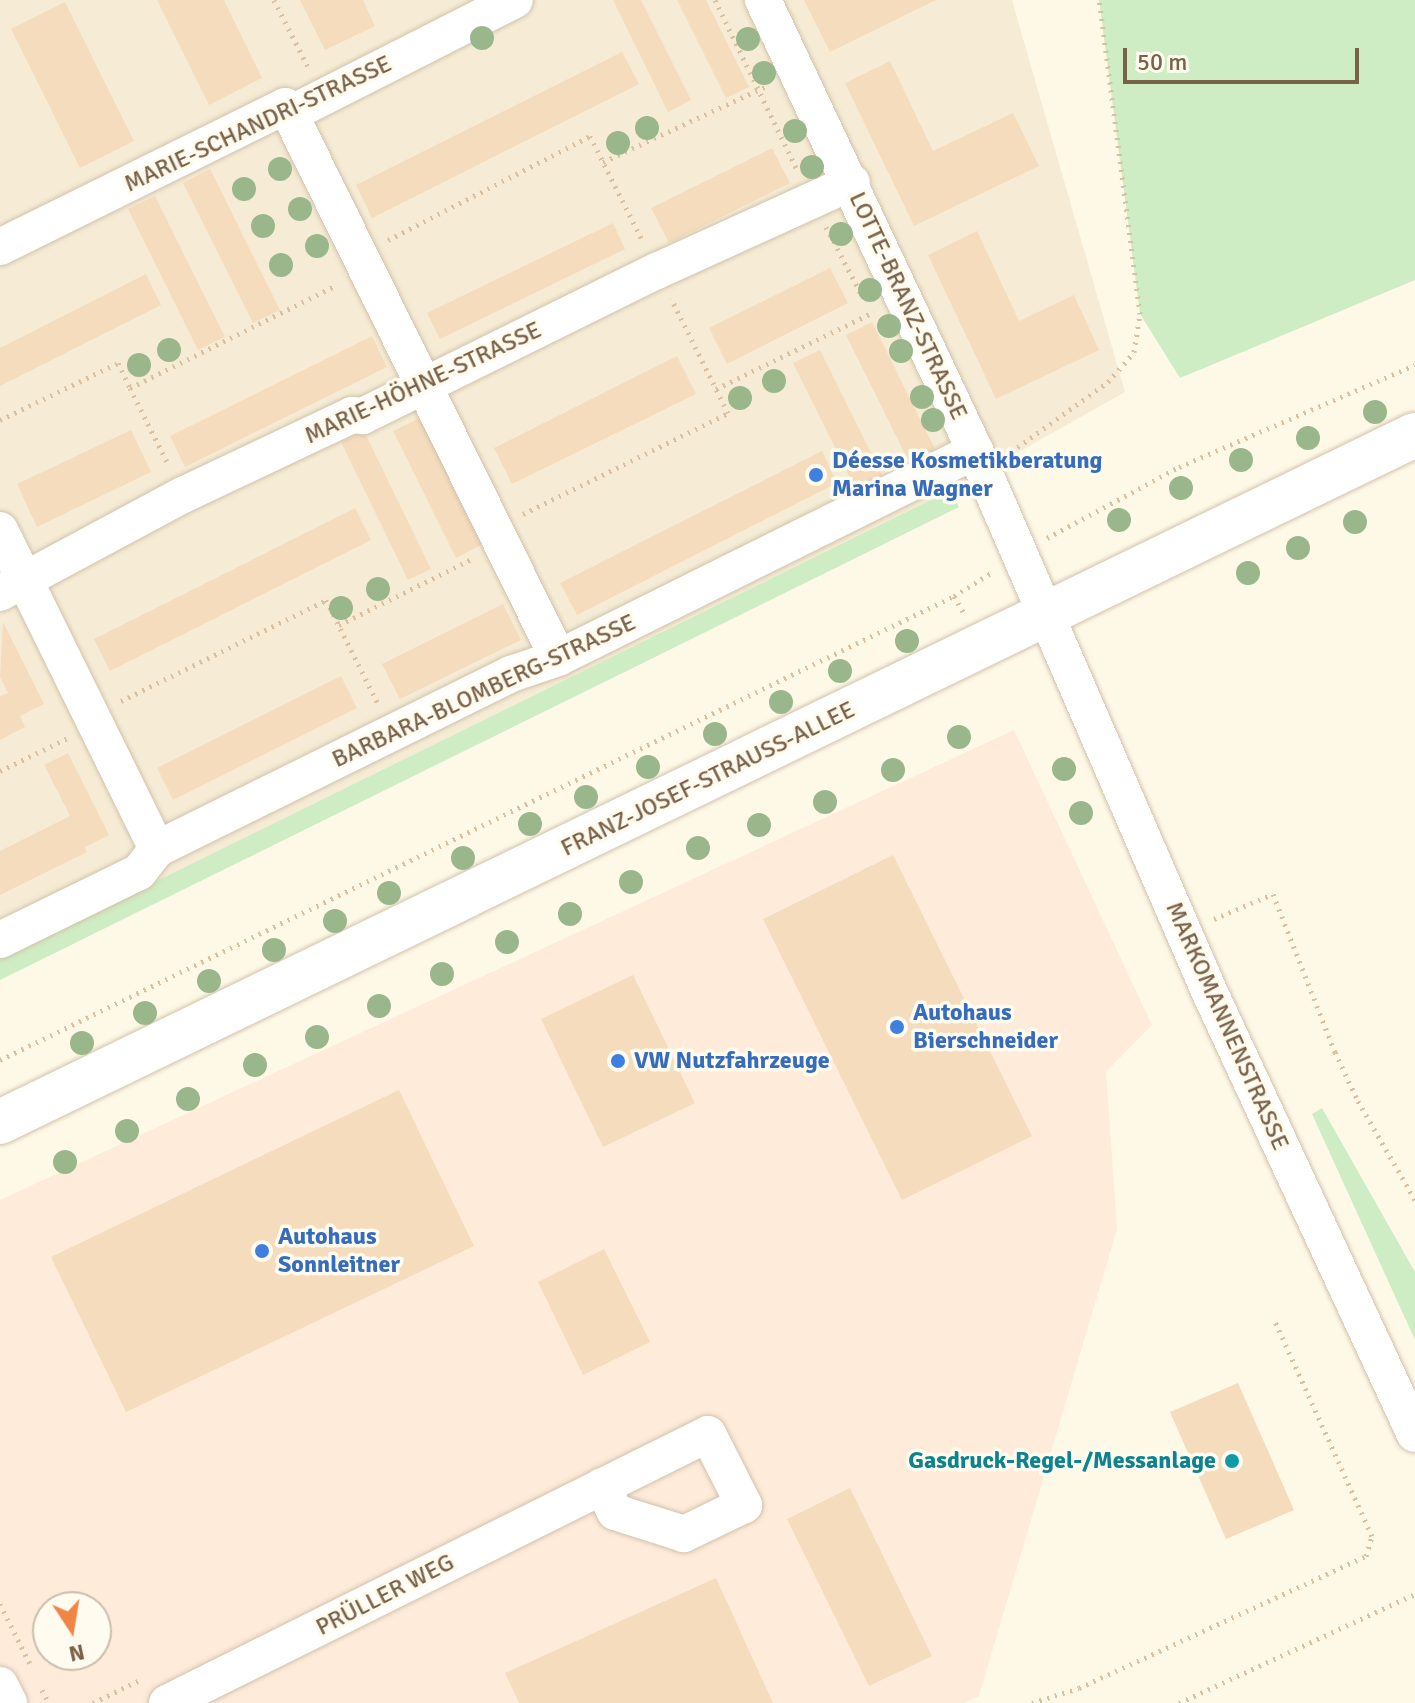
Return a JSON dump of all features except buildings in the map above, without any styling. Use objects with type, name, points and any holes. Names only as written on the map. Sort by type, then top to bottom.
[{"type":"street","name":"MARIE-SCHANDRI-STRASSE","points":[[0,247],[285,106],[290,114],[515,0]]},
{"type":"street","name":"LOTTE-BRANZ-STRASSE","points":[[763,0],[852,182],[980,461],[1045,615]]},
{"type":"street","points":[[290,114],[558,658]]},
{"type":"street","name":"MARIE-HÖHNE-STRASSE","points":[[13,587],[43,567],[183,495],[423,386],[657,271],[852,182]]},
{"type":"street","name":"FRANZ-JOSEF-STRAUSS-ALLEE","points":[[0,1122],[1415,435]]},
{"type":"street","name":"BARBARA-BLOMBERG-STRASSE","points":[[0,940],[139,872],[157,849],[511,674],[558,658],[980,461]]},
{"type":"street","points":[[0,530],[13,587],[93,720],[157,849]]},
{"type":"street","name":"MARKOMANNENSTRASSE","points":[[1045,615],[1184,932],[1415,1434]]},
{"type":"street","name":"PRÜLLER WEG","points":[[167,1703],[602,1486]]},
{"type":"street","points":[[0,1685],[9,1703]]},
{"type":"path","points":[[274,0],[323,96]]},
{"type":"path","points":[[715,0],[878,327]]},
{"type":"path","points":[[980,461],[1108,382],[1134,352],[1140,314],[1099,0]]},
{"type":"path","points":[[603,162],[758,91],[797,69]]},
{"type":"path","points":[[130,388],[366,270]]},
{"type":"path","points":[[716,389],[904,297]]},
{"type":"path","points":[[830,333],[835,343]]},
{"type":"path","points":[[0,420],[118,363],[183,495]]},
{"type":"path","points":[[0,1060],[954,596],[1019,555],[1179,467],[1415,365]]},
{"type":"path","points":[[339,625],[502,544]]},
{"type":"path","points":[[0,771],[326,600],[392,733]]},
{"type":"path","points":[[1184,932],[1273,894],[1335,1052],[1358,1101],[1415,1200]]},
{"type":"path","points":[[1032,1703],[1079,1688],[1366,1556],[1372,1536],[1275,1321]]},
{"type":"path","points":[[1179,1703],[1415,1594]]},
{"type":"path","points":[[0,1604],[35,1675]]},
{"type":"path","points":[[42,1689],[49,1703]]},
{"type":"shaded area","points":[[0,0],[1012,0],[1125,392],[951,490],[0,958]]},
{"type":"shaded area","points":[[1014,730],[1152,1025],[1106,1072],[1117,1229],[979,1696],[964,1703],[0,1703],[0,1200]]},
{"type":"green space","points":[[1099,0],[1415,0],[1415,280],[1180,378],[1140,314]]},
{"type":"green space","points":[[951,490],[959,507],[0,980],[0,958]]},
{"type":"green space","points":[[1322,1108],[1415,1272],[1415,1340],[1312,1114]]},
{"type":"place","name":"Déesse Kosmetikberatung Marina Wagner","points":[[816,475]]},
{"type":"place","name":"Autohaus Bierschneider","points":[[897,1027]]},
{"type":"place","name":"VW Nutzfahrzeuge","points":[[618,1061]]},
{"type":"place","name":"Autohaus Sonnleitner","points":[[262,1251]]},
{"type":"place","name":"Gasdruck-Regel-/Messanlage","points":[[1232,1461]]}]
